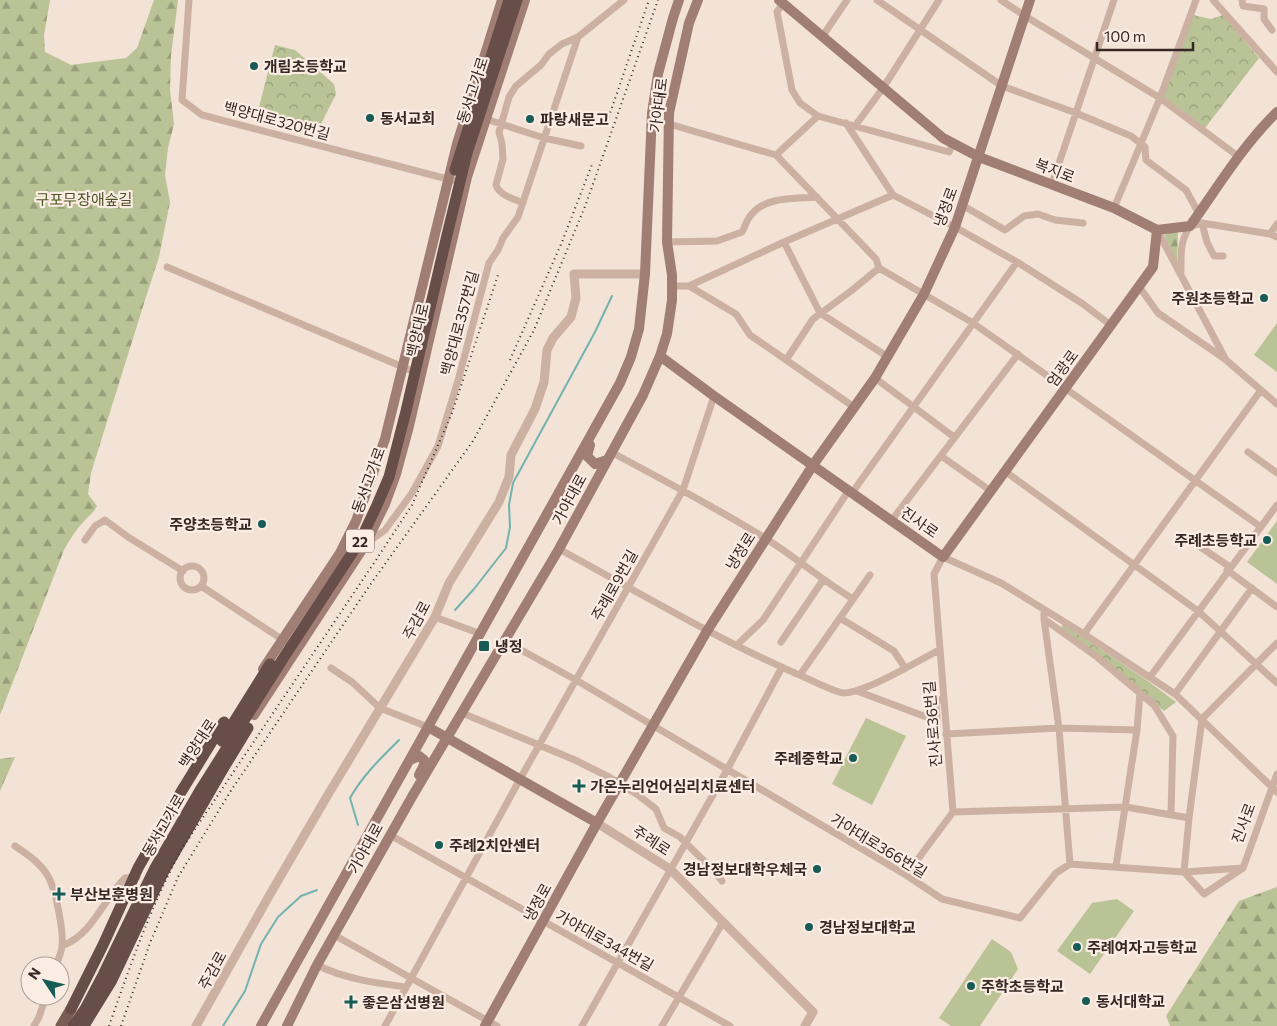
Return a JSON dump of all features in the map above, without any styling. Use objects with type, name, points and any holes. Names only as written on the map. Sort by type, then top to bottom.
[{"type":"highway","name":"동서고가로","points":[[63,1026],[80,1004],[139,883],[181,808],[263,675],[353,536],[381,476],[410,365],[459,152],[509,0]]},
{"type":"highway","name":"동서고가로","points":[[73,1026],[85,1010],[155,868],[199,792],[360,541],[377,505],[389,476],[406,411],[467,153],[517,0]]},
{"type":"highway","points":[[83,1025],[112,980],[164,871],[195,815],[308,627],[316,607]]},
{"type":"highway","points":[[70,1009],[103,946],[138,868],[181,792],[240,697],[263,675]]},
{"type":"main road","name":"백양대로","points":[[63,1026],[89,983],[139,877],[173,811],[197,770],[340,553],[356,521],[385,438],[457,144],[502,0]]},
{"type":"main road","name":"백양대로","points":[[83,1025],[156,876],[210,782],[365,545],[385,504],[396,474],[422,375],[465,184],[525,0]]},
{"type":"main road","name":"가야대로","points":[[261,1026],[620,383],[631,357],[639,329],[645,274],[652,113],[658,74],[679,0]]},
{"type":"main road","name":"가야대로","points":[[287,1026],[317,965],[390,835],[559,549],[642,395],[660,356],[667,334],[672,300],[667,242],[669,113],[689,23],[698,0]]},
{"type":"main road","name":"냉정로","points":[[490,1024],[597,823],[706,631],[813,466],[875,378],[924,294],[955,227],[1030,0]]},
{"type":"main road","name":"복지로","points":[[781,2],[953,144],[979,157],[1114,208],[1157,230]]},
{"type":"main road","points":[[1157,230],[1190,226],[1200,218],[1239,157],[1277,112]]},
{"type":"main road","name":"엄광로","points":[[943,557],[1140,288],[1153,267],[1157,230]]},
{"type":"main road","name":"진사로","points":[[660,356],[943,557]]},
{"type":"main road","points":[[605,410],[603,420],[589,446],[587,456],[595,464],[609,456]]},
{"type":"main road","name":"주례로","points":[[428,728],[597,823]]},
{"type":"main road","points":[[410,760],[418,756],[424,760],[424,765],[414,784],[413,795]]},
{"type":"main road","points":[[63,1026],[70,1009]]},
{"type":"street","name":"백양대로320번길","points":[[189,0],[182,100],[202,115],[465,184]]},
{"type":"street","points":[[523,203],[497,189],[496,185],[503,159],[499,132],[509,97],[516,86],[541,65],[550,54],[562,44],[578,37],[624,0]]},
{"type":"street","points":[[822,37],[847,0]]},
{"type":"street","points":[[877,0],[1002,86],[1108,126],[1131,136],[1141,143],[1145,147],[1146,160],[1186,190],[1200,218],[1207,242],[1214,256],[1223,256]]},
{"type":"street","points":[[855,126],[883,88],[940,0]]},
{"type":"street","points":[[1001,0],[1160,98],[1239,157]]},
{"type":"street","points":[[1052,184],[1114,0]]},
{"type":"street","points":[[1114,208],[1160,98],[1196,0]]},
{"type":"street","points":[[1213,0],[1277,72]]},
{"type":"street","points":[[1242,0],[1243,6],[1264,9],[1264,19],[1272,30]]},
{"type":"street","points":[[781,2],[777,12],[792,90],[800,104],[818,116],[949,152],[953,144]]},
{"type":"street","name":"백양대로357번길","points":[[365,545],[385,530],[412,492],[438,446],[459,377],[489,263],[518,217],[578,37]]},
{"type":"street","points":[[776,156],[818,116]]},
{"type":"street","points":[[486,119],[544,138],[580,146]]},
{"type":"street","points":[[846,123],[893,195],[1017,262],[1083,304],[1112,326]]},
{"type":"street","points":[[669,124],[776,156],[876,259],[879,268],[973,323],[1261,527]]},
{"type":"street","points":[[672,286],[689,286],[893,195]]},
{"type":"street","points":[[667,242],[716,241],[742,232],[751,214],[767,202],[817,197]]},
{"type":"street","points":[[962,205],[1005,230],[1024,216],[1038,214],[1055,220],[1084,223]]},
{"type":"street","points":[[1200,218],[1273,236],[1277,224]]},
{"type":"street","points":[[1181,274],[1181,250],[1184,237],[1190,226]]},
{"type":"street","points":[[1157,230],[1226,360]]},
{"type":"street","points":[[784,242],[820,313],[888,357]]},
{"type":"street","points":[[736,644],[763,620],[800,563],[914,408],[1017,262]]},
{"type":"street","points":[[167,267],[422,375]]},
{"type":"street","points":[[786,360],[813,319],[879,268]]},
{"type":"street","name":"주감로","points":[[196,1026],[268,896],[435,617],[449,583],[499,502],[509,477],[511,455],[535,409],[544,382],[547,350],[552,338],[571,317],[576,298],[574,274],[645,274]]},
{"type":"street","points":[[689,286],[736,314],[750,335],[854,407]]},
{"type":"street","points":[[1140,288],[1158,313],[1226,360],[1277,404]]},
{"type":"street","points":[[892,520],[1018,354]]},
{"type":"street","points":[[875,378],[954,437]]},
{"type":"street","points":[[1084,634],[1261,390]]},
{"type":"street","name":"주례로9번길","points":[[385,1026],[520,779],[682,490],[714,396]]},
{"type":"street","points":[[1248,452],[1277,472]]},
{"type":"street","points":[[609,456],[682,490],[765,538],[853,599]]},
{"type":"street","points":[[941,456],[991,491]]},
{"type":"street","points":[[1006,472],[1198,611],[1277,683]]},
{"type":"street","points":[[1150,677],[1277,505]]},
{"type":"street","points":[[85,540],[95,526],[105,520],[128,537],[183,571]]},
{"type":"street","points":[[1187,538],[1277,607]]},
{"type":"street","points":[[559,549],[706,631],[782,668],[841,693],[856,691],[939,650]]},
{"type":"street","name":"진사로","points":[[943,557],[1001,583],[1084,634],[1175,694],[1274,790],[1243,868]]},
{"type":"street","name":"진사로36번길","points":[[943,557],[934,574],[953,812]]},
{"type":"street","points":[[192,567],[198,569],[203,575],[201,586],[195,590],[185,588],[180,582],[183,571],[192,567]]},
{"type":"street","points":[[800,676],[870,575]]},
{"type":"street","points":[[781,642],[823,580]]},
{"type":"street","points":[[201,586],[296,649]]},
{"type":"street","points":[[1175,694],[1252,588]]},
{"type":"street","points":[[1044,610],[1059,728],[1067,808],[1070,864],[1184,872],[1243,868]]},
{"type":"street","points":[[435,617],[480,634]]},
{"type":"street","points":[[840,618],[894,651],[905,668]]},
{"type":"street","points":[[1044,619],[1097,657],[1154,705],[1173,736],[1171,814]]},
{"type":"street","name":"가야대로366번길","points":[[505,641],[576,680],[942,899],[1020,918],[1056,873],[1070,864]]},
{"type":"street","points":[[1243,868],[1204,894],[1184,872],[1202,719],[1277,643]]},
{"type":"street","points":[[332,668],[352,682],[380,708],[428,728]]},
{"type":"street","points":[[582,1026],[727,770],[782,668]]},
{"type":"street","points":[[856,691],[937,721],[936,701],[944,699]]},
{"type":"street","points":[[1116,866],[1137,730],[1140,693]]},
{"type":"street","points":[[462,713],[575,760],[620,783],[656,809],[664,828],[680,837],[722,881]]},
{"type":"street","points":[[946,734],[1059,728],[1137,730]]},
{"type":"street","points":[[1274,790],[1277,774]]},
{"type":"street","points":[[906,876],[953,812],[1126,807],[1189,818]]},
{"type":"street","name":"주례로","points":[[597,823],[670,869],[814,1012],[806,1026]]},
{"type":"street","name":"가야대로344번길","points":[[390,835],[729,1026]]},
{"type":"street","points":[[14,846],[33,859],[49,877],[55,895],[60,922],[62,946],[59,956]]},
{"type":"street","points":[[62,946],[73,942],[94,921],[112,890],[124,878],[139,877]]},
{"type":"street","points":[[662,1026],[724,922]]},
{"type":"street","points":[[334,935],[490,1024]]},
{"type":"street","points":[[317,965],[333,973],[375,983],[406,987]]},
{"type":"street","points":[[34,1026],[43,1006]]},
{"type":"green space","name":"구포무장애숲길","points":[[0,0],[50,0],[44,35],[45,52],[71,65],[126,58],[137,48],[154,0],[178,0],[171,55],[170,90],[174,124],[168,148],[165,175],[170,202],[159,257],[91,473],[88,494],[97,506],[71,538],[64,550],[0,715]]},
{"type":"green space","points":[[1193,15],[1211,19],[1223,15],[1259,58],[1205,128],[1163,96]]},
{"type":"green space","points":[[275,45],[295,50],[334,84],[336,94],[320,126],[313,127],[261,114],[258,111]]},
{"type":"green space","points":[[1178,230],[1177,264],[1164,235]]},
{"type":"green space","points":[[1277,323],[1277,372],[1254,355]]},
{"type":"green space","points":[[1277,521],[1277,584],[1247,562]]},
{"type":"green space","points":[[1063,624],[1176,702],[1164,711],[1099,656],[1060,628]]},
{"type":"green space","points":[[866,718],[906,736],[872,805],[832,784]]},
{"type":"green space","points":[[15,757],[0,791],[0,759]]},
{"type":"green space","points":[[1277,887],[1277,1026],[1170,1026],[1166,1016],[1239,901]]},
{"type":"green space","points":[[1117,899],[1134,911],[1090,974],[1057,951],[1092,903]]},
{"type":"green space","points":[[992,939],[1011,952],[1018,969],[980,1026],[951,1026],[939,1018]]},
{"type":"waterway","points":[[455,610],[506,548],[510,527],[509,505],[513,483],[595,332],[612,296]]},
{"type":"waterway","points":[[358,825],[350,798],[366,774],[399,740]]},
{"type":"waterway","points":[[223,1026],[245,991],[261,944],[278,917],[301,896],[317,890]]},
{"type":"railway","points":[[607,122],[649,0]]},
{"type":"railway","points":[[121,1026],[150,943],[178,877],[232,789],[370,585],[473,441],[534,330],[586,204],[658,0]]},
{"type":"railway","points":[[510,360],[562,242],[593,162]]},
{"type":"railway","points":[[109,1026],[151,914],[181,850],[412,505],[452,413],[499,272]]},
{"type":"place","name":"개림초등학교","points":[[254,66]]},
{"type":"place","name":"동서교회","points":[[370,118]]},
{"type":"place","name":"파랑새문고","points":[[530,119]]},
{"type":"place","name":"주원초등학교","points":[[1264,298]]},
{"type":"place","name":"주양초등학교","points":[[262,524]]},
{"type":"place","name":"주례초등학교","points":[[1267,540]]},
{"type":"place","name":"냉정","points":[[484,646]]},
{"type":"place","name":"주례중학교","points":[[853,758]]},
{"type":"place","name":"가온누리언어심리치료센터","points":[[579,786]]},
{"type":"place","name":"주례2치안센터","points":[[439,845]]},
{"type":"place","name":"경남정보대학우체국","points":[[817,869]]},
{"type":"place","name":"부산보훈병원","points":[[59,894]]},
{"type":"place","name":"경남정보대학교","points":[[809,927]]},
{"type":"place","name":"주례여자고등학교","points":[[1077,947]]},
{"type":"place","name":"주학초등학교","points":[[971,986]]},
{"type":"place","name":"동서대학교","points":[[1086,1001]]},
{"type":"place","name":"좋은삼선병원","points":[[351,1002]]}]
